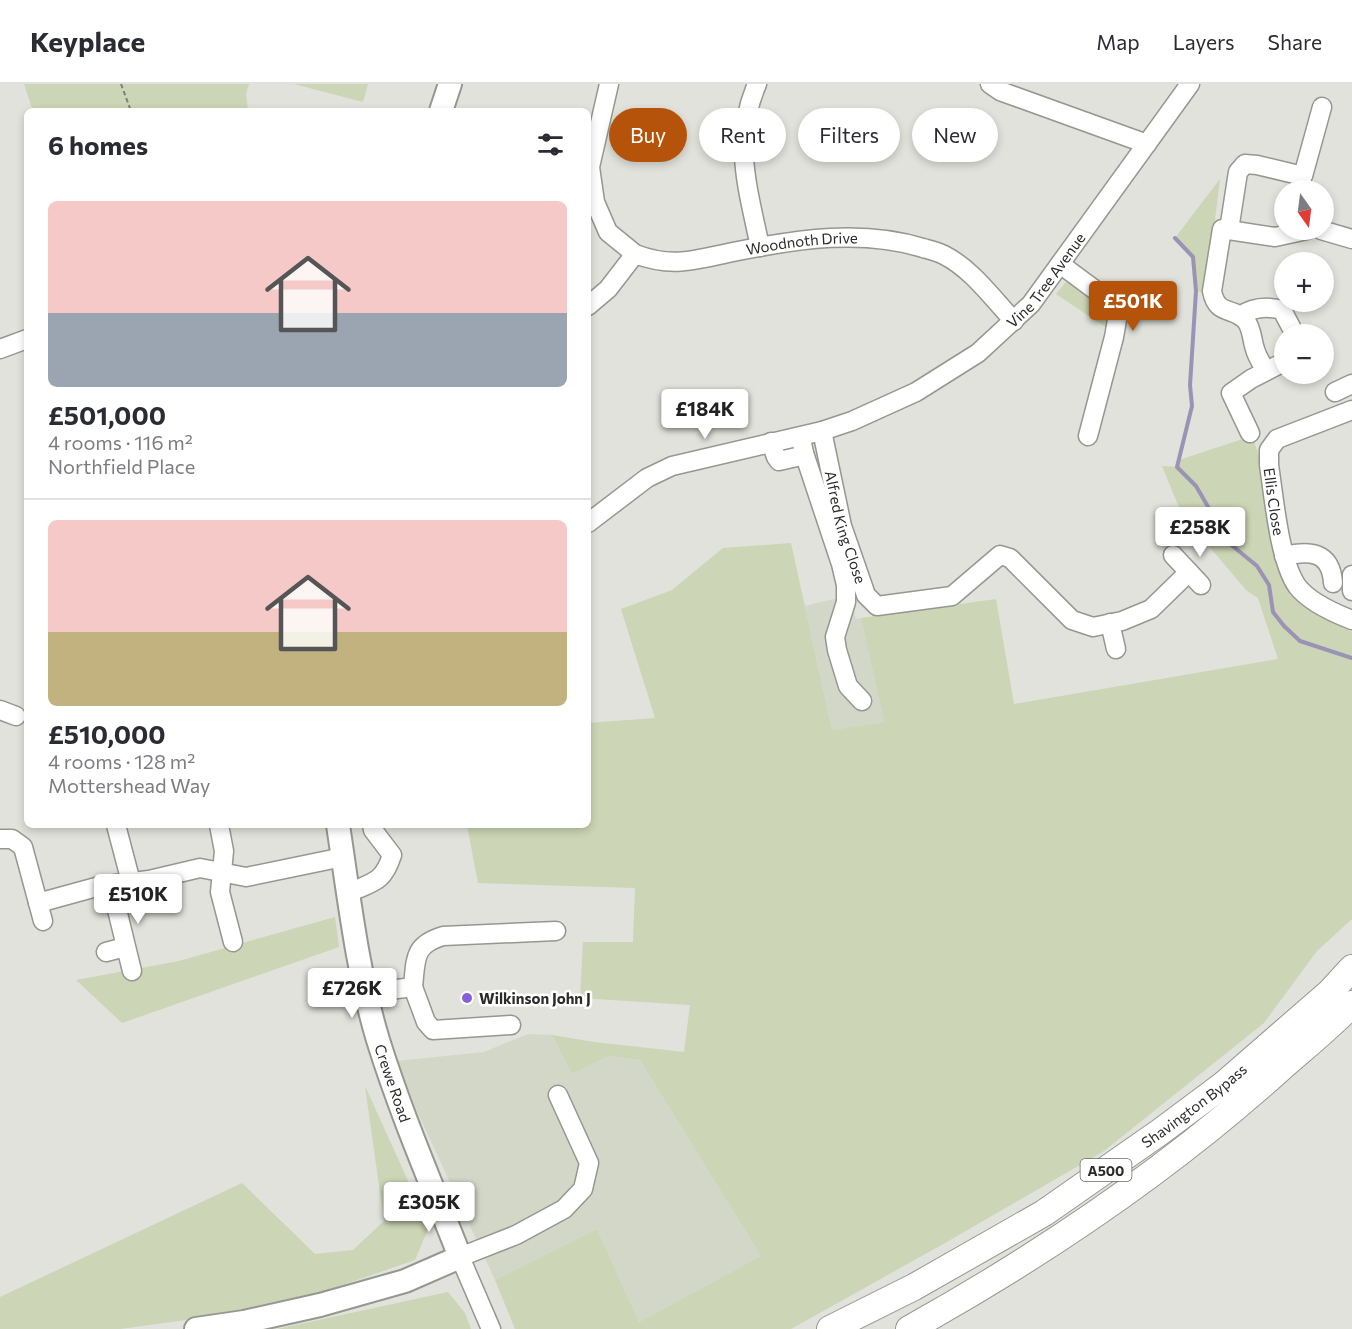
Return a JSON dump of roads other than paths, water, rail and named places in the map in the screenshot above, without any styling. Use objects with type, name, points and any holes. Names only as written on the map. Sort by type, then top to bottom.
[{"type":"highway","name":"Shavington Bypass","points":[[830,1329],[914,1287],[1044,1213],[1223,1085],[1329,992],[1352,968]]},
{"type":"highway","name":"Shavington Bypass","points":[[909,1329],[1050,1246],[1158,1170],[1235,1109],[1352,1004]]},
{"type":"main road","points":[[442,108],[450,84]]},
{"type":"main road","name":"Crewe Road","points":[[338,828],[366,993],[378,1040],[402,1109],[460,1257]]},
{"type":"main road","points":[[196,1329],[244,1322],[320,1305],[405,1281],[460,1257]]},
{"type":"street","points":[[757,84],[749,103],[743,137],[744,171],[760,246]]},
{"type":"street","points":[[990,84],[1000,91],[1147,144]]},
{"type":"street","name":"Vine Tree Avenue","points":[[591,521],[657,472],[672,466],[771,442],[802,444],[822,431],[896,402],[935,382],[978,353],[1031,304],[1190,84]]},
{"type":"street","points":[[591,162],[608,86]]},
{"type":"street","points":[[1229,230],[1238,172],[1245,164],[1303,176],[1322,107]]},
{"type":"street","points":[[591,174],[595,202],[608,232],[635,254],[608,289],[591,303]]},
{"type":"street","points":[[1258,375],[1256,353],[1249,327],[1240,316],[1219,308],[1212,291],[1222,230],[1274,237]]},
{"type":"street","points":[[1334,233],[1352,238]]},
{"type":"street","name":"Woodnoth Drive","points":[[635,254],[652,260],[678,263],[760,246],[807,240],[863,237],[898,240],[944,255],[969,273],[1014,321]]},
{"type":"street","points":[[1060,264],[1110,301],[1117,320],[1088,436]]},
{"type":"street","points":[[1240,316],[1248,310],[1273,308],[1282,310],[1289,324]]},
{"type":"street","points":[[0,349],[24,340]]},
{"type":"street","points":[[1250,433],[1231,393],[1274,367]]},
{"type":"street","name":"Ellis Close","points":[[1350,615],[1306,595],[1297,585],[1284,556],[1269,465],[1269,450],[1277,439],[1352,410]]},
{"type":"street","name":"Alfred King Close","points":[[822,431],[842,526],[866,595],[877,606],[952,596],[1000,555],[1010,558],[1072,620],[1093,627],[1122,621],[1150,609],[1195,579],[1173,555]]},
{"type":"street","points":[[802,444],[842,564],[846,585],[846,602],[835,637],[837,650],[848,686],[862,701]]},
{"type":"street","points":[[1284,556],[1301,552],[1313,553],[1325,561],[1333,573],[1333,583]]},
{"type":"street","points":[[1352,575],[1352,591]]},
{"type":"street","points":[[1110,623],[1116,649]]},
{"type":"street","points":[[117,828],[131,882]]},
{"type":"street","points":[[220,828],[224,851],[220,892],[233,942]]},
{"type":"street","points":[[348,893],[378,880],[387,871],[392,855],[373,828]]},
{"type":"street","points":[[0,839],[12,839],[23,847],[43,921]]},
{"type":"street","points":[[38,903],[111,885],[149,880],[200,868],[246,877],[343,857]]},
{"type":"street","points":[[111,885],[132,971]]},
{"type":"street","points":[[511,1025],[433,1030],[426,1022],[413,987],[416,958],[420,948],[430,940],[443,936],[556,931]]},
{"type":"street","points":[[106,952],[125,947]]},
{"type":"street","points":[[366,993],[413,987]]},
{"type":"street","points":[[460,1257],[516,1235],[564,1209],[583,1189],[589,1163],[558,1095]]},
{"type":"street","name":"Crewe Road","points":[[460,1257],[491,1329]]},
{"type":"waterway","points":[[1175,238],[1193,257],[1196,291],[1190,385],[1192,406],[1177,467],[1196,486],[1229,543],[1257,566],[1269,585],[1273,612],[1284,626],[1300,641],[1352,658]]},
{"type":"place","name":"Wilkinson John J","points":[[467,998]]}]
